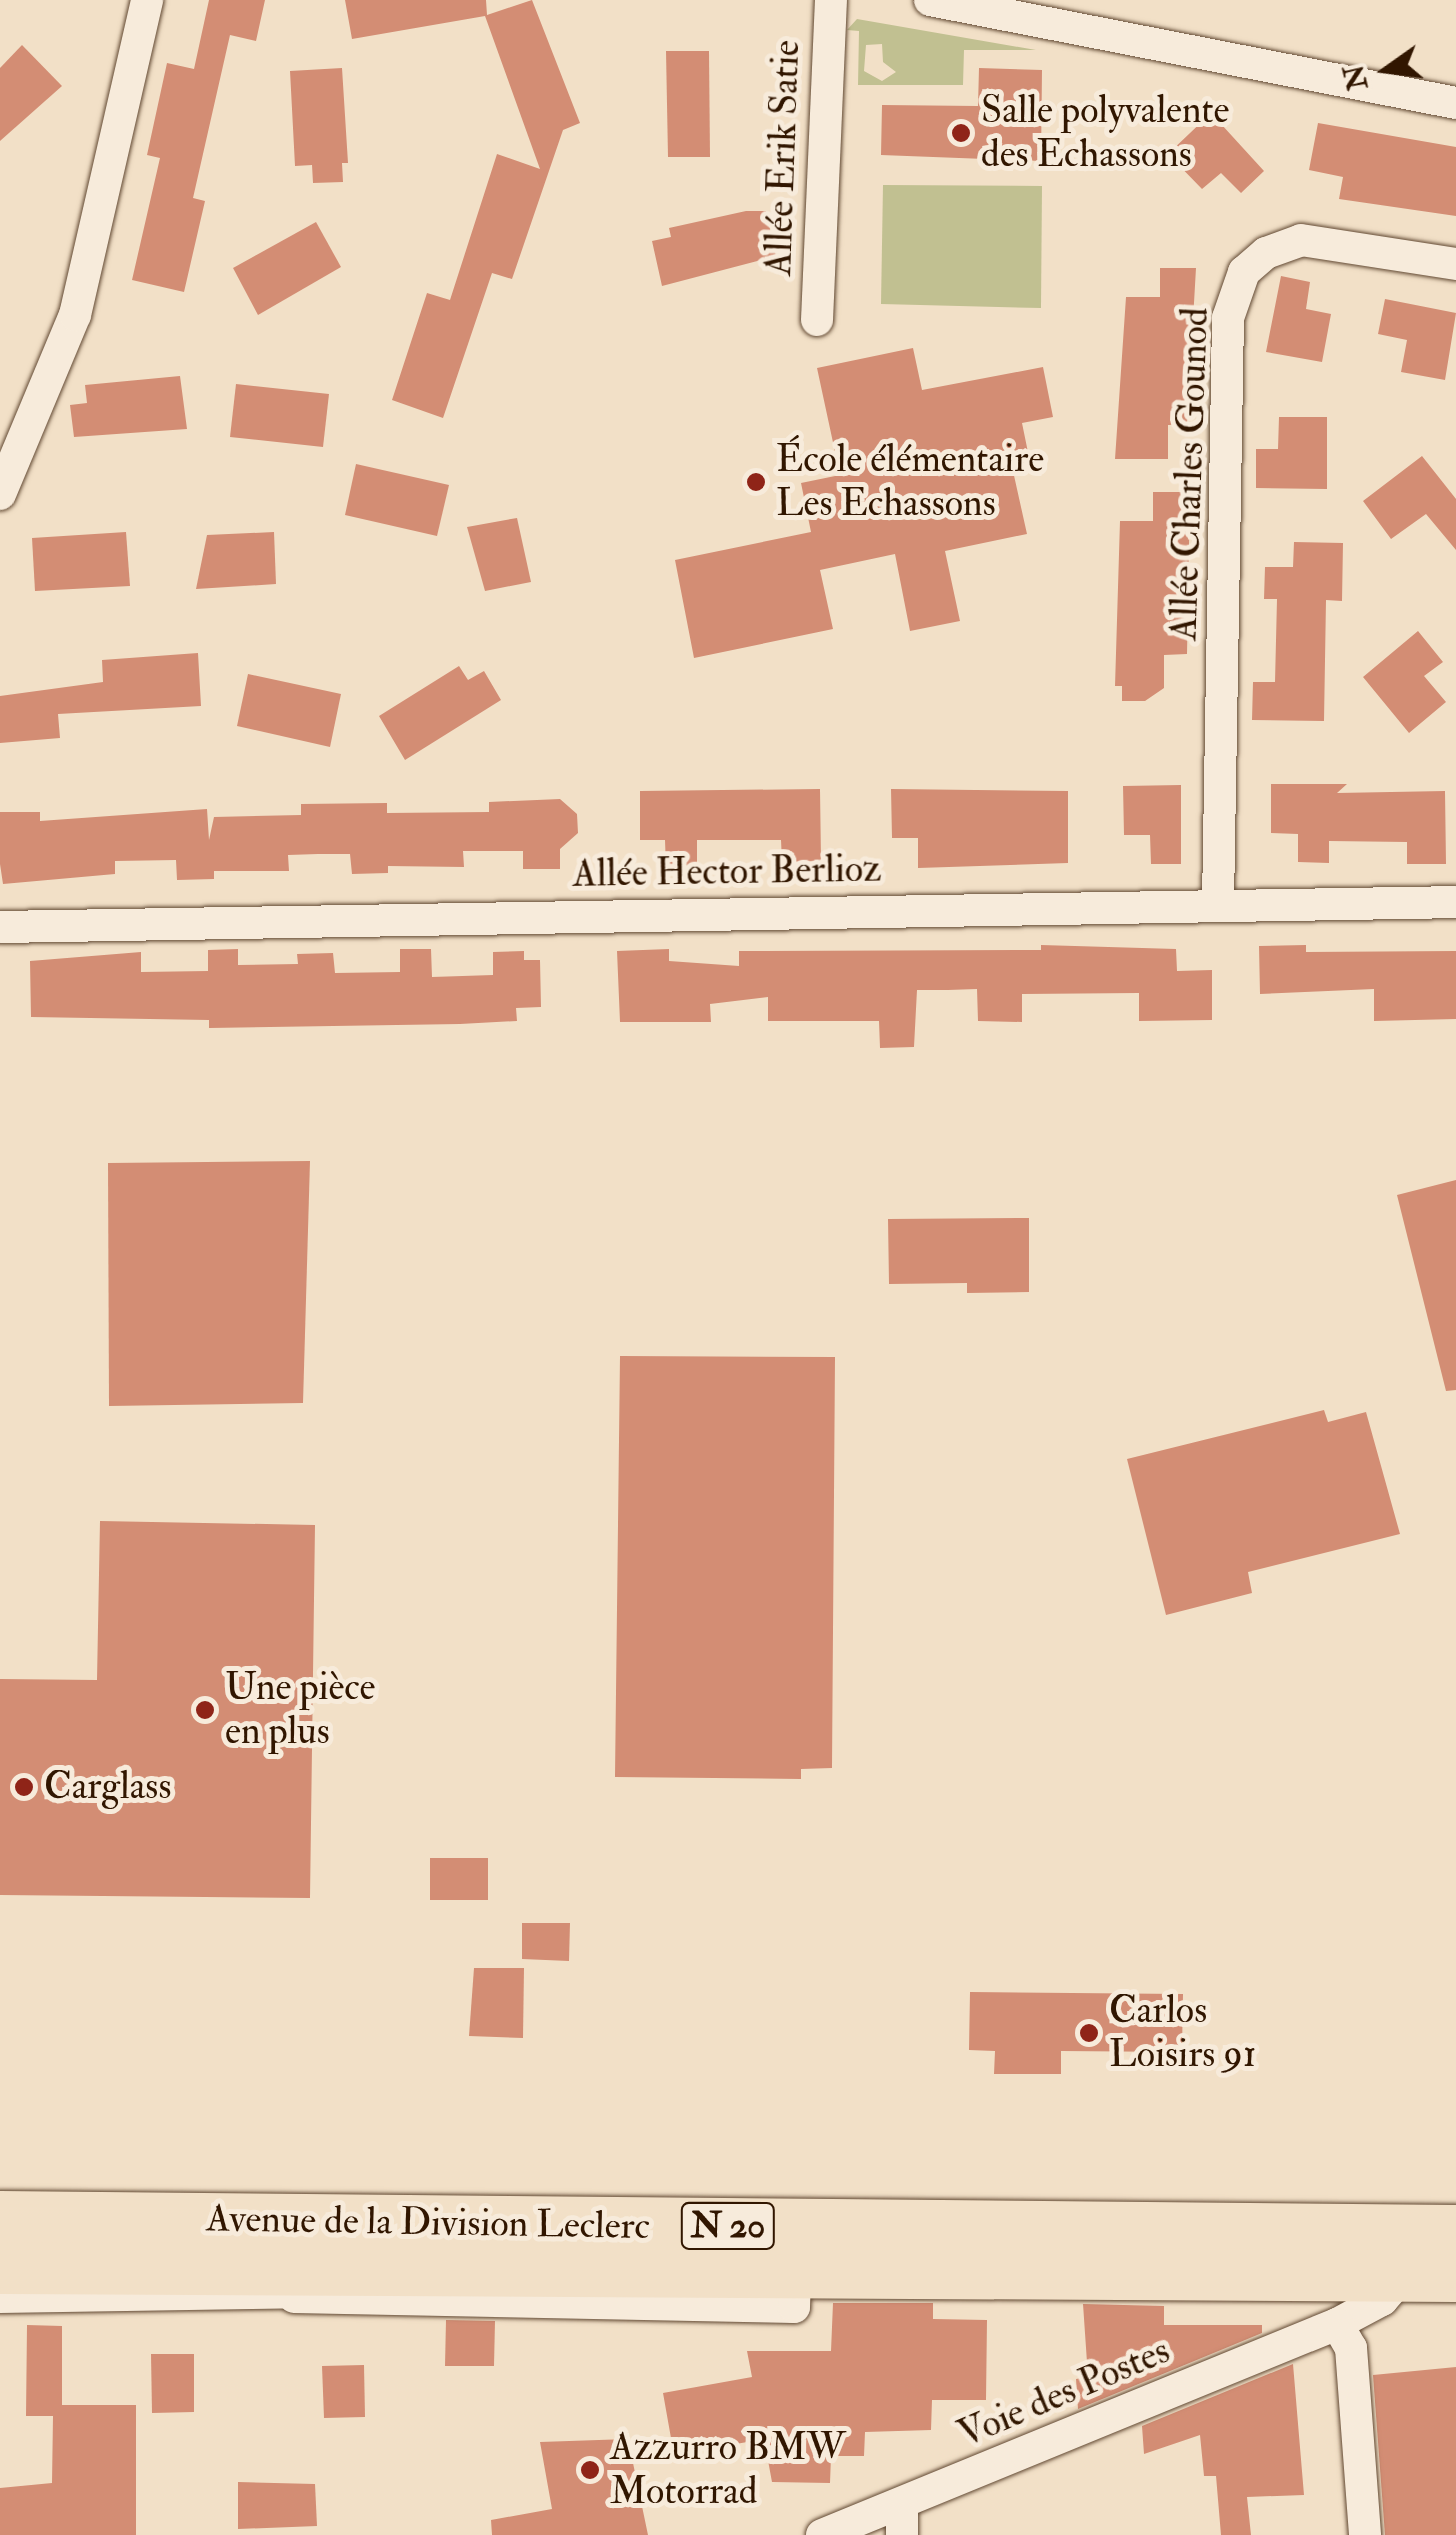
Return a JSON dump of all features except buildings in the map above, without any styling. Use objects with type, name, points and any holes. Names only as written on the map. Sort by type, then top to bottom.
[{"type":"main road","name":"Avenue de la Division Leclerc","points":[[0,2217],[1456,2231]]},
{"type":"main road","name":"Avenue de la Division Leclerc","points":[[0,2268],[385,2274],[1456,2276]]},
{"type":"street","points":[[0,494],[76,314],[148,0]]},
{"type":"street","name":"Allée Erik Satie","points":[[816,320],[831,0]]},
{"type":"street","points":[[930,0],[1456,102]]},
{"type":"street","name":"Allée Charles Gounod","points":[[1218,902],[1228,318],[1244,272],[1266,254],[1300,240],[1456,264]]},
{"type":"street","name":"Allée Hector Berlioz","points":[[0,927],[1218,902],[1456,902]]},
{"type":"street","points":[[294,2296],[385,2274]]},
{"type":"street","name":"Voie des Postes","points":[[822,2535],[902,2520],[1338,2324],[1382,2300],[1404,2275]]},
{"type":"street","points":[[0,2297],[294,2296],[794,2307],[796,2276]]},
{"type":"street","points":[[1338,2324],[1351,2348],[1365,2535]]},
{"type":"shaded area","points":[[857,19],[1036,50],[964,50],[963,85],[858,85],[859,31],[847,30]],"holes":[[[882,44],[883,62],[896,72],[882,81],[864,71],[866,45]]]},
{"type":"shaded area","points":[[883,185],[1042,186],[1041,308],[881,304]]},
{"type":"place","name":"Salle polyvalente des Echassons","points":[[961,133]]},
{"type":"place","name":"École élémentaire Les Echassons","points":[[756,482]]},
{"type":"place","name":"Une pièce en plus","points":[[205,1710]]},
{"type":"place","name":"Carglass","points":[[24,1787]]},
{"type":"place","name":"Carlos Loisirs 91","points":[[1089,2033]]},
{"type":"place","name":"Azzurro BMW Motorrad","points":[[590,2470]]}]
